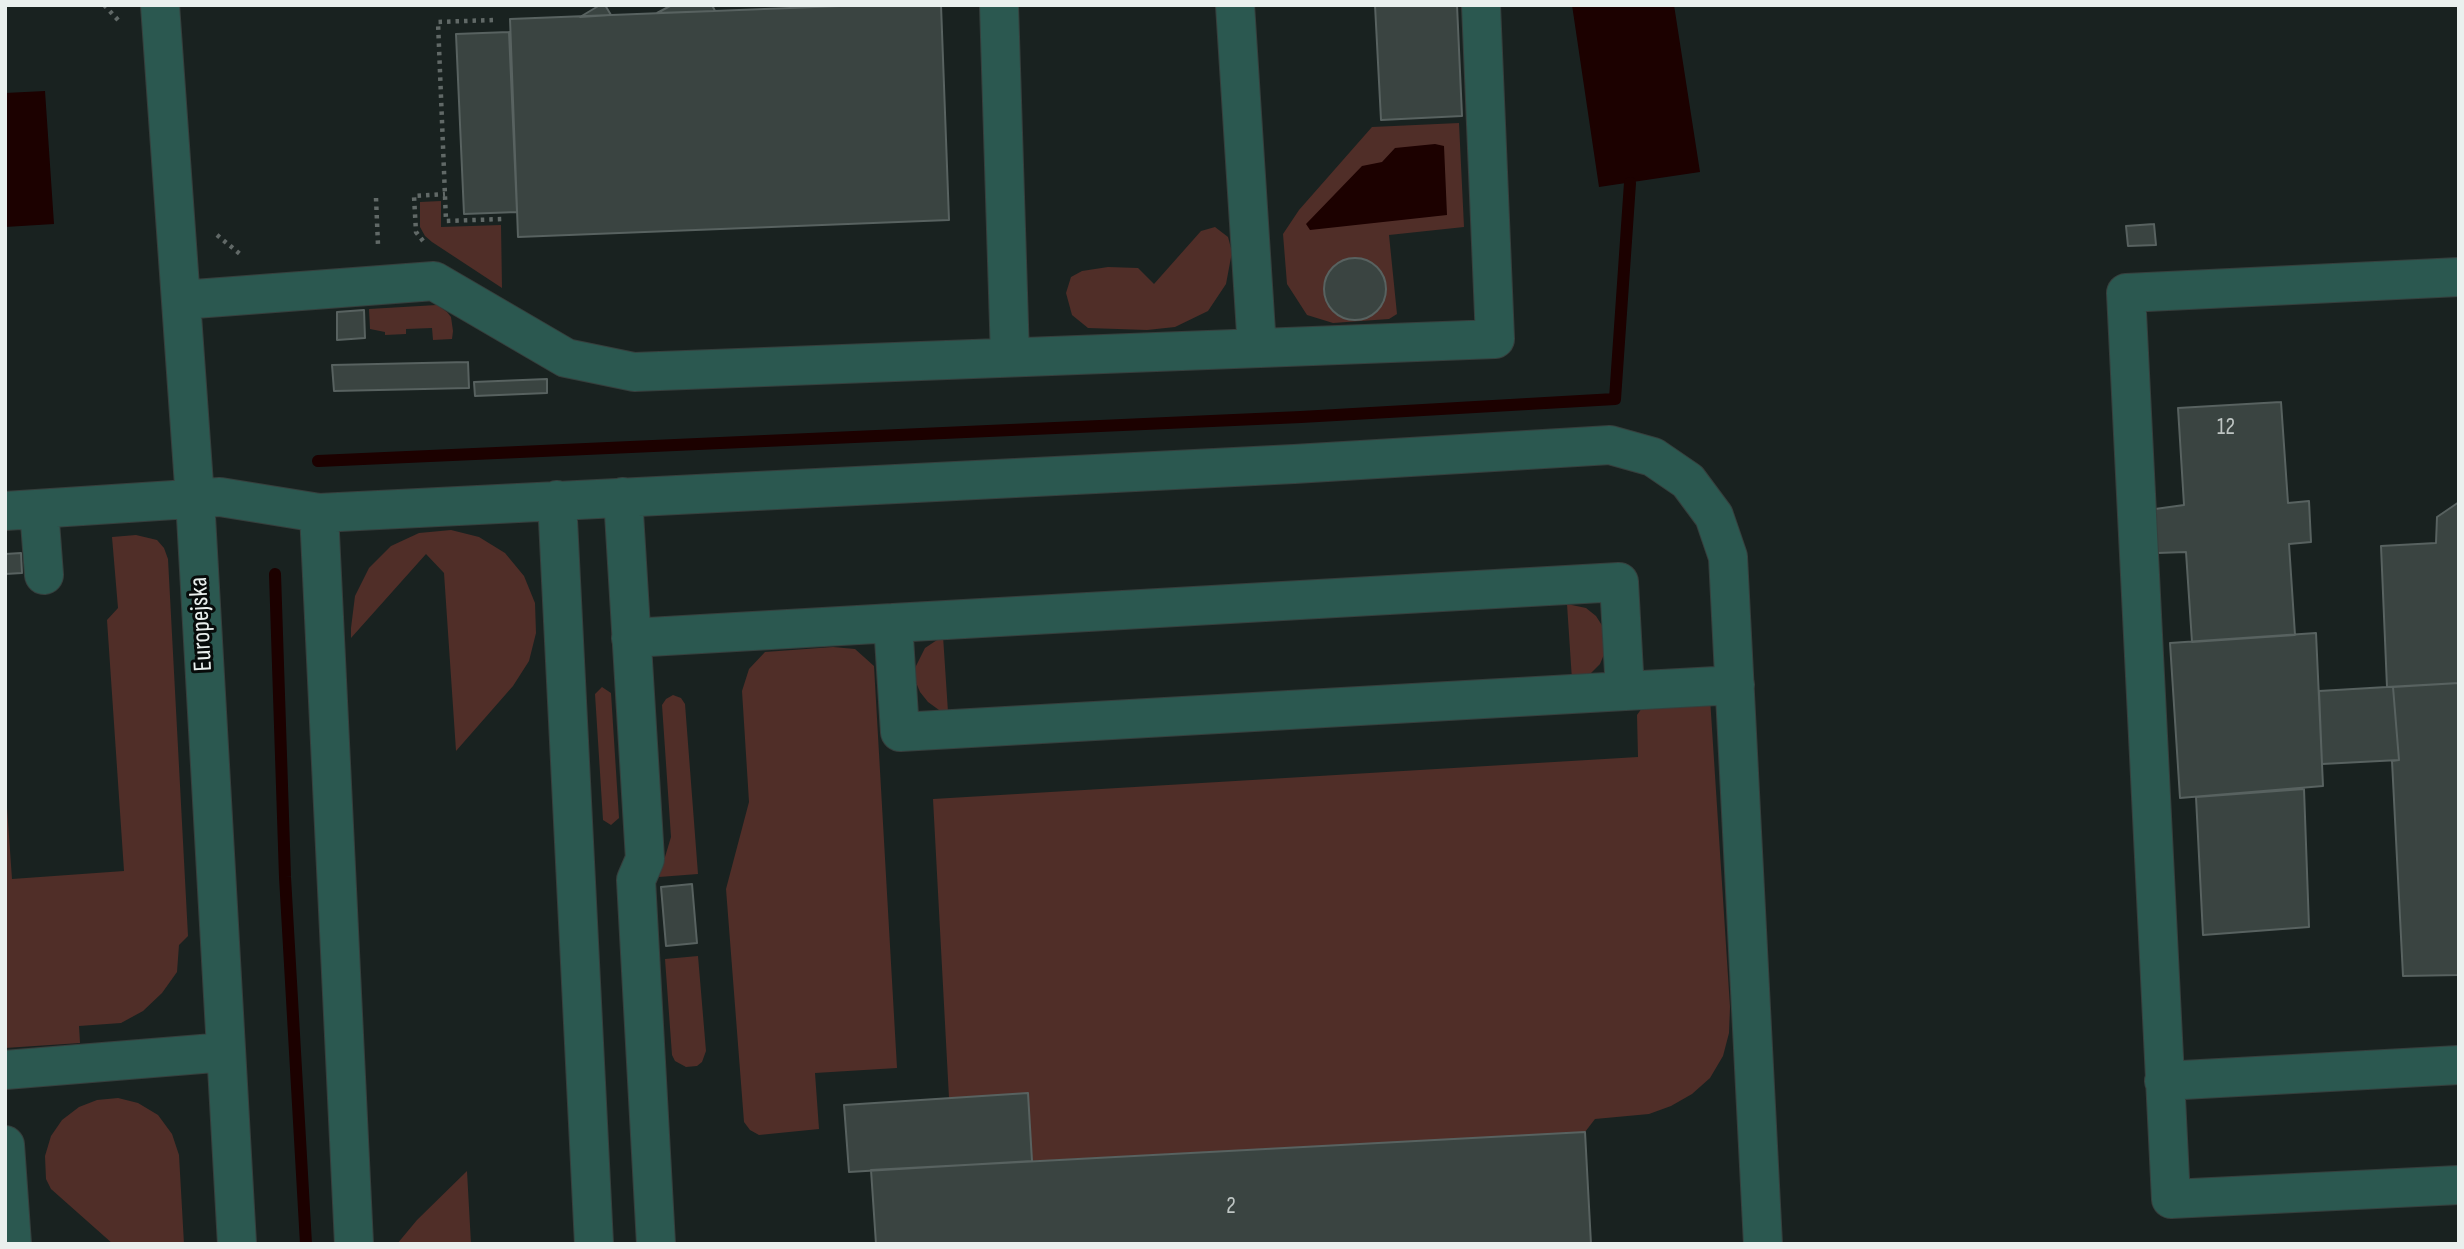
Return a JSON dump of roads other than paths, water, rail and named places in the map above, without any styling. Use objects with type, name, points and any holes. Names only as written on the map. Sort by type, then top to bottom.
[{"type":"street","name":"Europejska","points":[[160,5],[195,499],[237,1244]]},
{"type":"street","points":[[999,5],[1010,357]]},
{"type":"street","points":[[1235,5],[1257,348]]},
{"type":"street","points":[[181,300],[433,281],[566,358],[634,372],[1496,339],[1481,5]]},
{"type":"street","points":[[2459,277],[2126,293],[2171,1199],[2459,1185]]},
{"type":"street","points":[[44,575],[22,510],[220,497],[319,513],[1307,464],[1610,445],[1653,457],[1688,481],[1714,516],[1728,557],[1763,1244]]},
{"type":"street","points":[[623,497],[645,859],[636,880],[656,1244]]},
{"type":"street","points":[[557,500],[594,1244]]},
{"type":"street","points":[[319,513],[354,1244]]},
{"type":"street","points":[[631,638],[1619,582],[1625,691]]},
{"type":"street","points":[[893,623],[900,732],[1735,685]]},
{"type":"street","points":[[5,1070],[226,1052]]},
{"type":"street","points":[[2164,1081],[2459,1065]]},
{"type":"street","points":[[6,1155],[21,1205],[12,1244]]},
{"type":"waterway","points":[[318,461],[1301,417],[1615,399],[1630,183]]},
{"type":"waterway","points":[[275,574],[285,877],[306,1244]]}]
